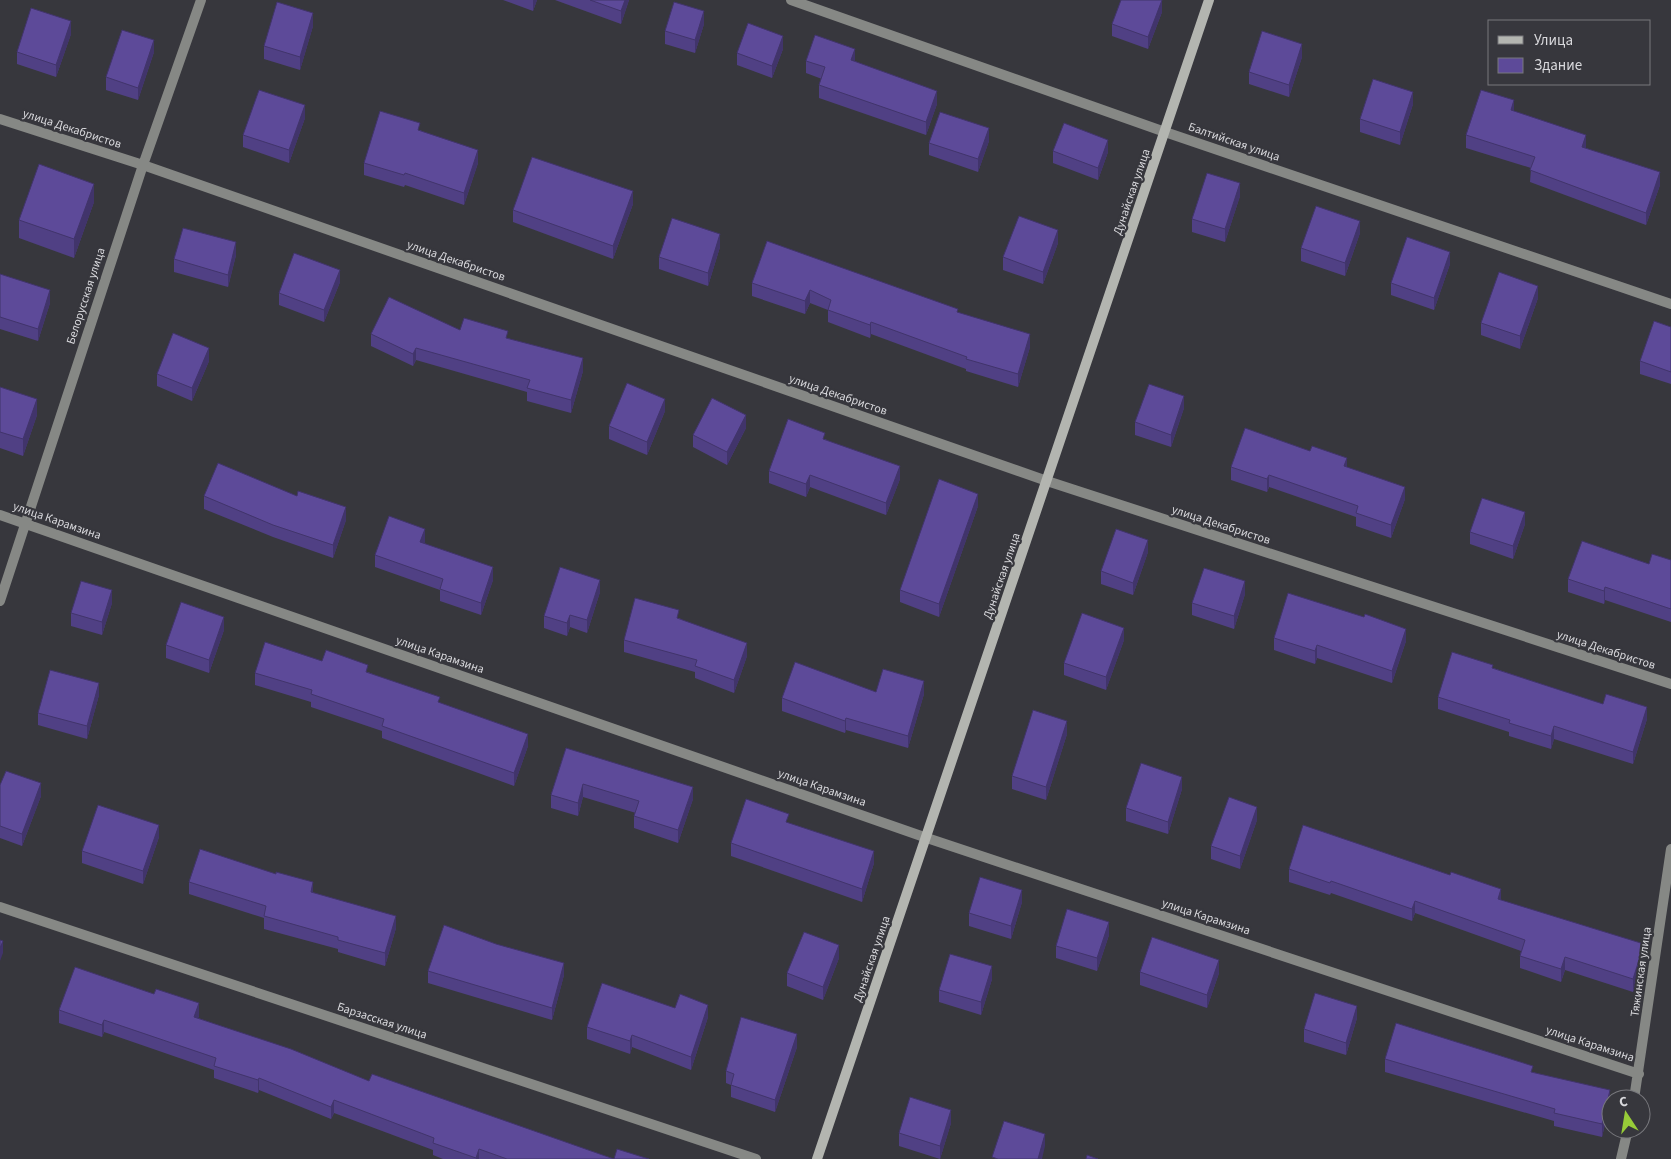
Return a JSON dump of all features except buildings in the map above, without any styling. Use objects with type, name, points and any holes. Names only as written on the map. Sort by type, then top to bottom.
[{"type":"street","name":"Белорусская улица","points":[[0,601],[143,164],[201,0]]},
{"type":"street","name":"Балтийская улица","points":[[791,0],[1165,132],[1671,304]]},
{"type":"street","name":"Дунайская улица","points":[[817,1159],[1209,0]]},
{"type":"street","name":"улица Декабристов","points":[[0,118],[143,164],[1047,482],[1671,684]]},
{"type":"street","name":"улица Карамзина","points":[[0,515],[927,838],[1640,1074]]},
{"type":"street","name":"Тяжинская улица","points":[[1636,1089],[1671,849]]},
{"type":"street","name":"Барзасская улица","points":[[0,907],[756,1159]]},
{"type":"street","points":[[1621,1159],[1626,1139]]}]
